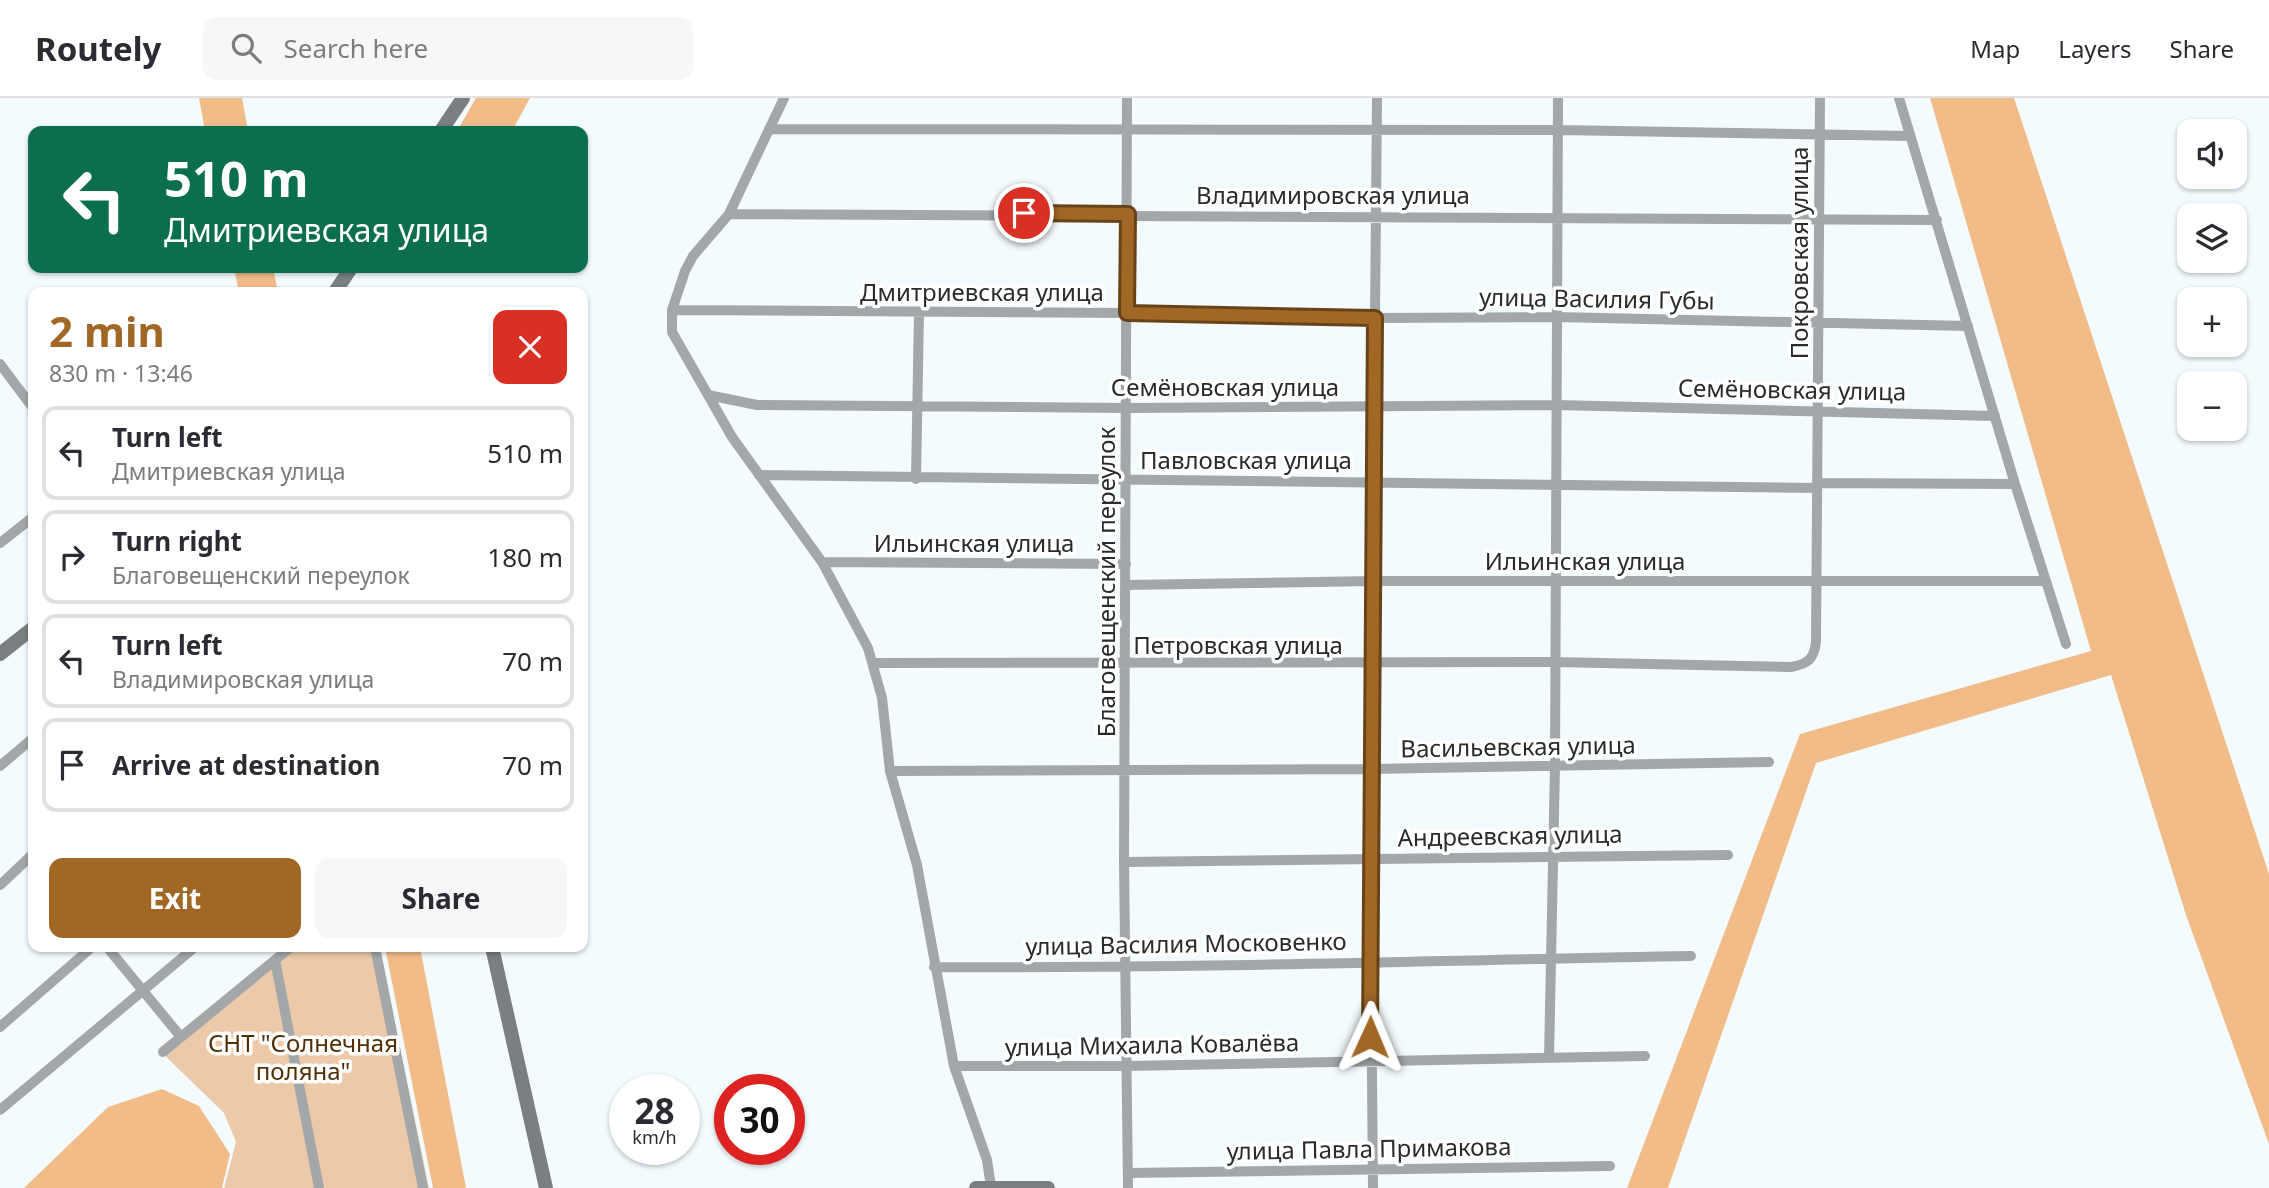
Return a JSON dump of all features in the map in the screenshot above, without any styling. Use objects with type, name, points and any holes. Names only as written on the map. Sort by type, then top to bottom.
[{"type":"street","points":[[444,126],[463,98]]},
{"type":"street","points":[[784,98],[729,214],[693,256],[679,286],[672,310],[672,332],[759,475],[822,562],[862,634],[873,663],[882,698],[890,771],[917,865],[954,1066],[987,1160],[984,1187],[1048,1188]]},
{"type":"street","name":"Благовещенский переулок","points":[[1127,98],[1124,862],[1128,1188]]},
{"type":"street","points":[[1373,1188],[1370,858],[1377,98]]},
{"type":"street","points":[[1549,1058],[1555,766],[1558,98]]},
{"type":"street","name":"Покровская улица","points":[[1811,659],[1816,642],[1820,98]]},
{"type":"street","points":[[1899,98],[2066,644]]},
{"type":"street","points":[[769,129],[1558,130],[1910,136]]},
{"type":"street","name":"Владимировская улица","points":[[729,214],[1937,220]]},
{"type":"street","name":"Дмитриевская улица","points":[[672,310],[1127,313],[1375,318]]},
{"type":"street","points":[[916,479],[919,312]]},
{"type":"street","name":"улица Василия Губы","points":[[1375,318],[1556,317],[1818,324]]},
{"type":"street","points":[[1818,324],[1968,326]]},
{"type":"street","points":[[0,364],[28,401]]},
{"type":"street","name":"Семёновская улица","points":[[708,395],[757,405],[1127,408],[1557,405],[1995,416]]},
{"type":"street","name":"Павловская улица","points":[[759,475],[1557,485],[2015,484]]},
{"type":"street","points":[[0,543],[28,521]]},
{"type":"street","name":"Ильинская улица","points":[[822,562],[1126,564]]},
{"type":"street","name":"Ильинская улица","points":[[1126,585],[1374,581],[2045,581]]},
{"type":"street","points":[[0,654],[28,632]]},
{"type":"street","name":"Петровская улица","points":[[873,663],[1124,665],[1554,662],[1791,667],[1811,659]]},
{"type":"street","points":[[0,766],[28,742]]},
{"type":"street","name":"Васильевская улица","points":[[890,771],[1371,769],[1769,762]]},
{"type":"street","name":"Андреевская улица","points":[[1124,862],[1728,855]]},
{"type":"street","points":[[0,885],[28,859]]},
{"type":"street","points":[[0,1027],[86,952]]},
{"type":"street","points":[[111,952],[181,1037]]},
{"type":"street","points":[[0,1110],[189,952]]},
{"type":"street","points":[[163,1052],[285,952]]},
{"type":"street","points":[[376,952],[423,1188]]},
{"type":"street","points":[[493,952],[546,1188]]},
{"type":"street","name":"улица Василия Московенко","points":[[934,967],[1127,969],[1371,960],[1691,956]]},
{"type":"street","points":[[275,960],[319,1188]]},
{"type":"street","name":"улица Михаила Ковалёва","points":[[954,1066],[1127,1066],[1645,1056]]},
{"type":"street","name":"улица Павла Примакова","points":[[1128,1173],[1610,1166]]},
{"type":"green space","name":"СНТ \"Солнечная поляна\"","points":[[277,952],[380,952],[429,1188],[224,1188],[236,1142],[224,1113],[158,1049]]},
{"type":"shaded area","points":[[199,98],[242,98],[247,126],[204,126]]},
{"type":"shaded area","points":[[476,98],[530,98],[515,126],[460,126]]},
{"type":"shaded area","points":[[1930,98],[2014,98],[2269,874],[2269,1144],[2186,915],[2111,675],[1816,763],[1668,1188],[1627,1188],[1800,734],[2091,651]]},
{"type":"shaded area","points":[[235,273],[274,273],[277,287],[238,287]]},
{"type":"shaded area","points":[[386,952],[421,952],[466,1188],[433,1188]]},
{"type":"shaded area","points":[[162,1089],[199,1106],[230,1154],[222,1188],[24,1188],[108,1107]]},
{"type":"route","points":[[1024,213],[1128,214],[1127,313],[1375,318],[1370,1037]]}]
